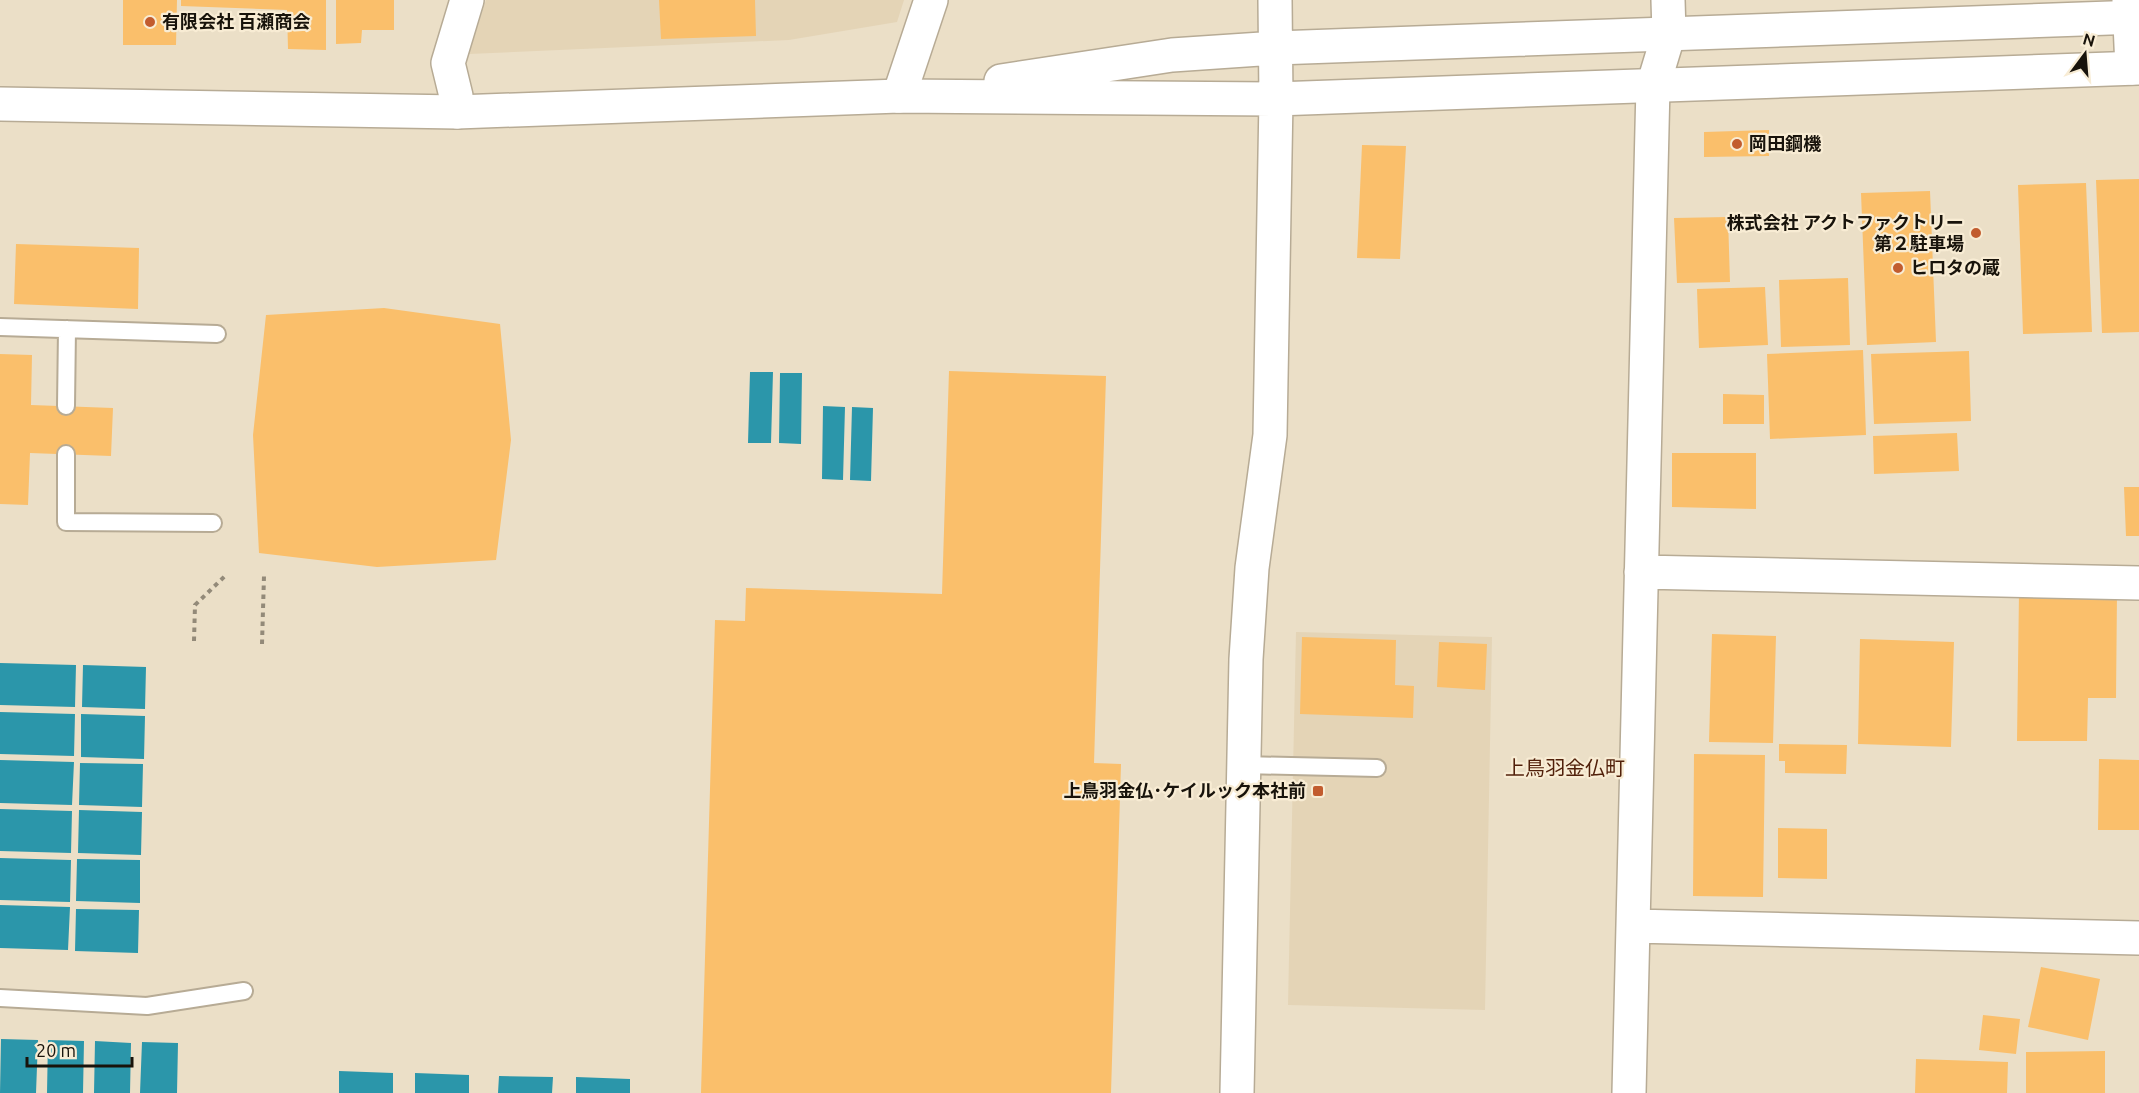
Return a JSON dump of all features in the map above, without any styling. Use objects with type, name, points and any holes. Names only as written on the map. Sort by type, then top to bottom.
[{"type":"street","points":[[457,112],[456,96],[448,63],[467,0]]},
{"type":"street","points":[[899,96],[931,0]]},
{"type":"street","points":[[1236,1093],[1246,659],[1252,567],[1270,435],[1276,99],[1275,0]]},
{"type":"street","points":[[1629,1093],[1653,86],[1669,33],[1668,0]]},
{"type":"street","points":[[0,104],[457,112],[899,96],[1276,99],[2135,68],[2133,11],[1669,33],[1276,48],[1172,55],[899,96]]},
{"type":"street","points":[[1641,572],[2139,583]]},
{"type":"street","points":[[1633,926],[2139,938]]},
{"type":"lane","points":[[0,327],[217,334]]},
{"type":"lane","points":[[66,406],[67,329]]},
{"type":"lane","points":[[66,454],[66,522],[213,523]]},
{"type":"lane","points":[[1244,765],[1377,768]]},
{"type":"lane","points":[[0,998],[147,1006],[244,991]]},
{"type":"path","points":[[194,642],[195,605],[226,575]]},
{"type":"path","points":[[262,644],[264,576]]},
{"type":"shaded area","points":[[486,0],[904,0],[897,22],[789,40],[469,54]]},
{"type":"shaded area","points":[[1296,632],[1492,637],[1485,1010],[1288,1005]]},
{"type":"water","points":[[750,372],[773,372],[771,443],[748,443]]},
{"type":"water","points":[[780,373],[802,373],[801,444],[779,443]]},
{"type":"water","points":[[823,406],[845,407],[843,480],[822,479]]},
{"type":"water","points":[[852,407],[873,408],[871,481],[850,480]]},
{"type":"water","points":[[0,663],[76,665],[75,707],[0,705]]},
{"type":"water","points":[[83,665],[146,667],[145,709],[82,707]]},
{"type":"water","points":[[0,712],[75,714],[74,756],[0,754]]},
{"type":"water","points":[[81,714],[145,716],[144,759],[81,757]]},
{"type":"water","points":[[0,760],[74,762],[72,805],[0,803]]},
{"type":"water","points":[[80,763],[143,764],[142,807],[79,805]]},
{"type":"water","points":[[0,809],[72,811],[71,853],[0,851]]},
{"type":"water","points":[[79,810],[142,812],[141,855],[78,853]]},
{"type":"water","points":[[0,858],[71,860],[70,902],[0,900]]},
{"type":"water","points":[[77,859],[140,860],[140,903],[76,901]]},
{"type":"water","points":[[0,905],[70,907],[68,950],[0,948]]},
{"type":"water","points":[[76,909],[139,910],[138,953],[75,951]]},
{"type":"water","points":[[1,1039],[38,1040],[36,1093],[0,1093]]},
{"type":"water","points":[[48,1040],[84,1041],[83,1093],[47,1093]]},
{"type":"water","points":[[95,1041],[131,1043],[130,1093],[94,1093]]},
{"type":"water","points":[[142,1042],[178,1043],[177,1093],[140,1093]]},
{"type":"water","points":[[339,1071],[393,1073],[393,1093],[339,1093]]},
{"type":"water","points":[[415,1073],[469,1075],[469,1093],[415,1093]]},
{"type":"water","points":[[499,1076],[553,1077],[552,1093],[498,1093]]},
{"type":"water","points":[[576,1077],[630,1079],[630,1093],[576,1093]]},
{"type":"building","name":"有限会社 百瀬商会","points":[[123,0],[177,0],[176,45],[123,45]]},
{"type":"building","points":[[181,0],[326,0],[326,50],[288,49],[287,10],[181,6]]},
{"type":"building","points":[[336,0],[394,0],[394,30],[362,30],[361,43],[336,44]]},
{"type":"building","points":[[659,0],[755,0],[756,36],[661,39]]},
{"type":"building","name":"岡田鋼機","points":[[1769,130],[1769,156],[1704,157],[1704,132]]},
{"type":"building","points":[[1362,145],[1406,146],[1400,259],[1357,258]]},
{"type":"building","points":[[2139,179],[2139,332],[2102,333],[2096,180]]},
{"type":"building","points":[[2086,183],[2092,332],[2023,334],[2018,185]]},
{"type":"building","name":"ヒロタの蔵","points":[[1930,191],[1936,342],[1867,345],[1861,193]]},
{"type":"building","points":[[1728,217],[1730,282],[1677,283],[1674,218]]},
{"type":"building","points":[[16,244],[139,248],[138,309],[14,304]]},
{"type":"building","points":[[1848,278],[1850,345],[1781,347],[1779,280]]},
{"type":"building","points":[[1765,287],[1768,345],[1699,348],[1697,289]]},
{"type":"building","points":[[384,308],[500,324],[511,440],[496,560],[377,567],[259,553],[253,435],[266,315]]},
{"type":"building","points":[[1863,350],[1866,435],[1770,439],[1767,354]]},
{"type":"building","points":[[1969,351],[1971,421],[1874,424],[1871,354]]},
{"type":"building","points":[[0,354],[32,355],[31,405],[113,408],[111,456],[30,453],[28,505],[0,504]]},
{"type":"building","points":[[949,371],[1106,376],[1094,763],[1121,764],[1111,1093],[701,1093],[715,620],[745,621],[746,588],[942,594]]},
{"type":"building","points":[[1723,394],[1764,395],[1764,424],[1723,424]]},
{"type":"building","points":[[1957,433],[1959,471],[1874,474],[1873,436]]},
{"type":"building","points":[[1672,453],[1756,453],[1756,509],[1672,507]]},
{"type":"building","points":[[2124,487],[2139,487],[2139,536],[2126,536]]},
{"type":"building","points":[[2019,592],[2117,593],[2116,698],[2088,698],[2087,741],[2017,741]]},
{"type":"building","points":[[1712,634],[1776,636],[1773,743],[1709,742]]},
{"type":"building","points":[[1302,637],[1396,640],[1395,685],[1414,686],[1413,718],[1300,714]]},
{"type":"building","points":[[1860,639],[1954,642],[1951,747],[1858,744]]},
{"type":"building","points":[[1439,642],[1487,644],[1485,690],[1437,687]]},
{"type":"building","points":[[1779,744],[1847,745],[1846,774],[1785,773],[1785,761],[1779,761]]},
{"type":"building","points":[[1694,754],[1765,755],[1763,897],[1693,896]]},
{"type":"building","points":[[2099,759],[2139,760],[2139,830],[2098,830]]},
{"type":"building","points":[[1778,828],[1827,829],[1827,879],[1778,878]]},
{"type":"building","points":[[2041,967],[2100,979],[2088,1040],[2028,1027]]},
{"type":"building","points":[[1983,1015],[2020,1019],[2016,1054],[1979,1050]]},
{"type":"building","points":[[2105,1051],[2105,1093],[2026,1093],[2026,1052]]},
{"type":"building","points":[[1916,1059],[2008,1062],[2007,1093],[1915,1093]]},
{"type":"place","name":"有限会社 百瀬商会","points":[[150,22]]},
{"type":"place","name":"岡田鋼機","points":[[1737,144]]},
{"type":"place","name":"株式会社 アクトファクトリー 第２駐車場","points":[[1976,233]]},
{"type":"place","name":"ヒロタの蔵","points":[[1898,268]]},
{"type":"place","name":"上鳥羽金仏･ケイルック本社前","points":[[1318,791]]},
{"type":"district","name":"上鳥羽金仏町","points":[[1565,768]]}]
